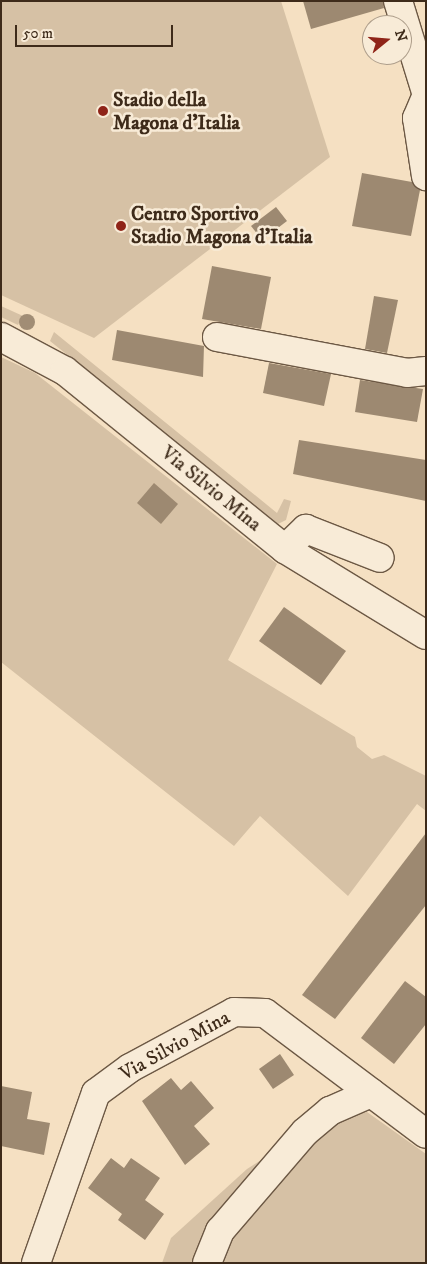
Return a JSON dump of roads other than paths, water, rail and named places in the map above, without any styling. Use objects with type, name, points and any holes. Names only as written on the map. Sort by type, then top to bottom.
[{"type":"street","points":[[398,1],[426,92]]},
{"type":"street","points":[[426,97],[417,118],[426,176]]},
{"type":"street","name":"Via Silvio Mina","points":[[1,337],[65,370],[285,549],[426,635]]},
{"type":"street","points":[[216,337],[407,373],[426,371]]},
{"type":"street","points":[[285,549],[306,529],[380,558]]},
{"type":"street","name":"Via Silvio Mina","points":[[36,1263],[96,1093],[130,1068],[216,1020],[244,1010],[265,1013],[426,1134]]},
{"type":"street","points":[[207,1263],[220,1231],[306,1132],[330,1111],[371,1093]]},
{"type":"place","name":"Stadio della Magona d'Italia","points":[[103,111]]},
{"type":"place","name":"Centro Sportivo Stadio Magona d'Italia","points":[[121,226]]}]
